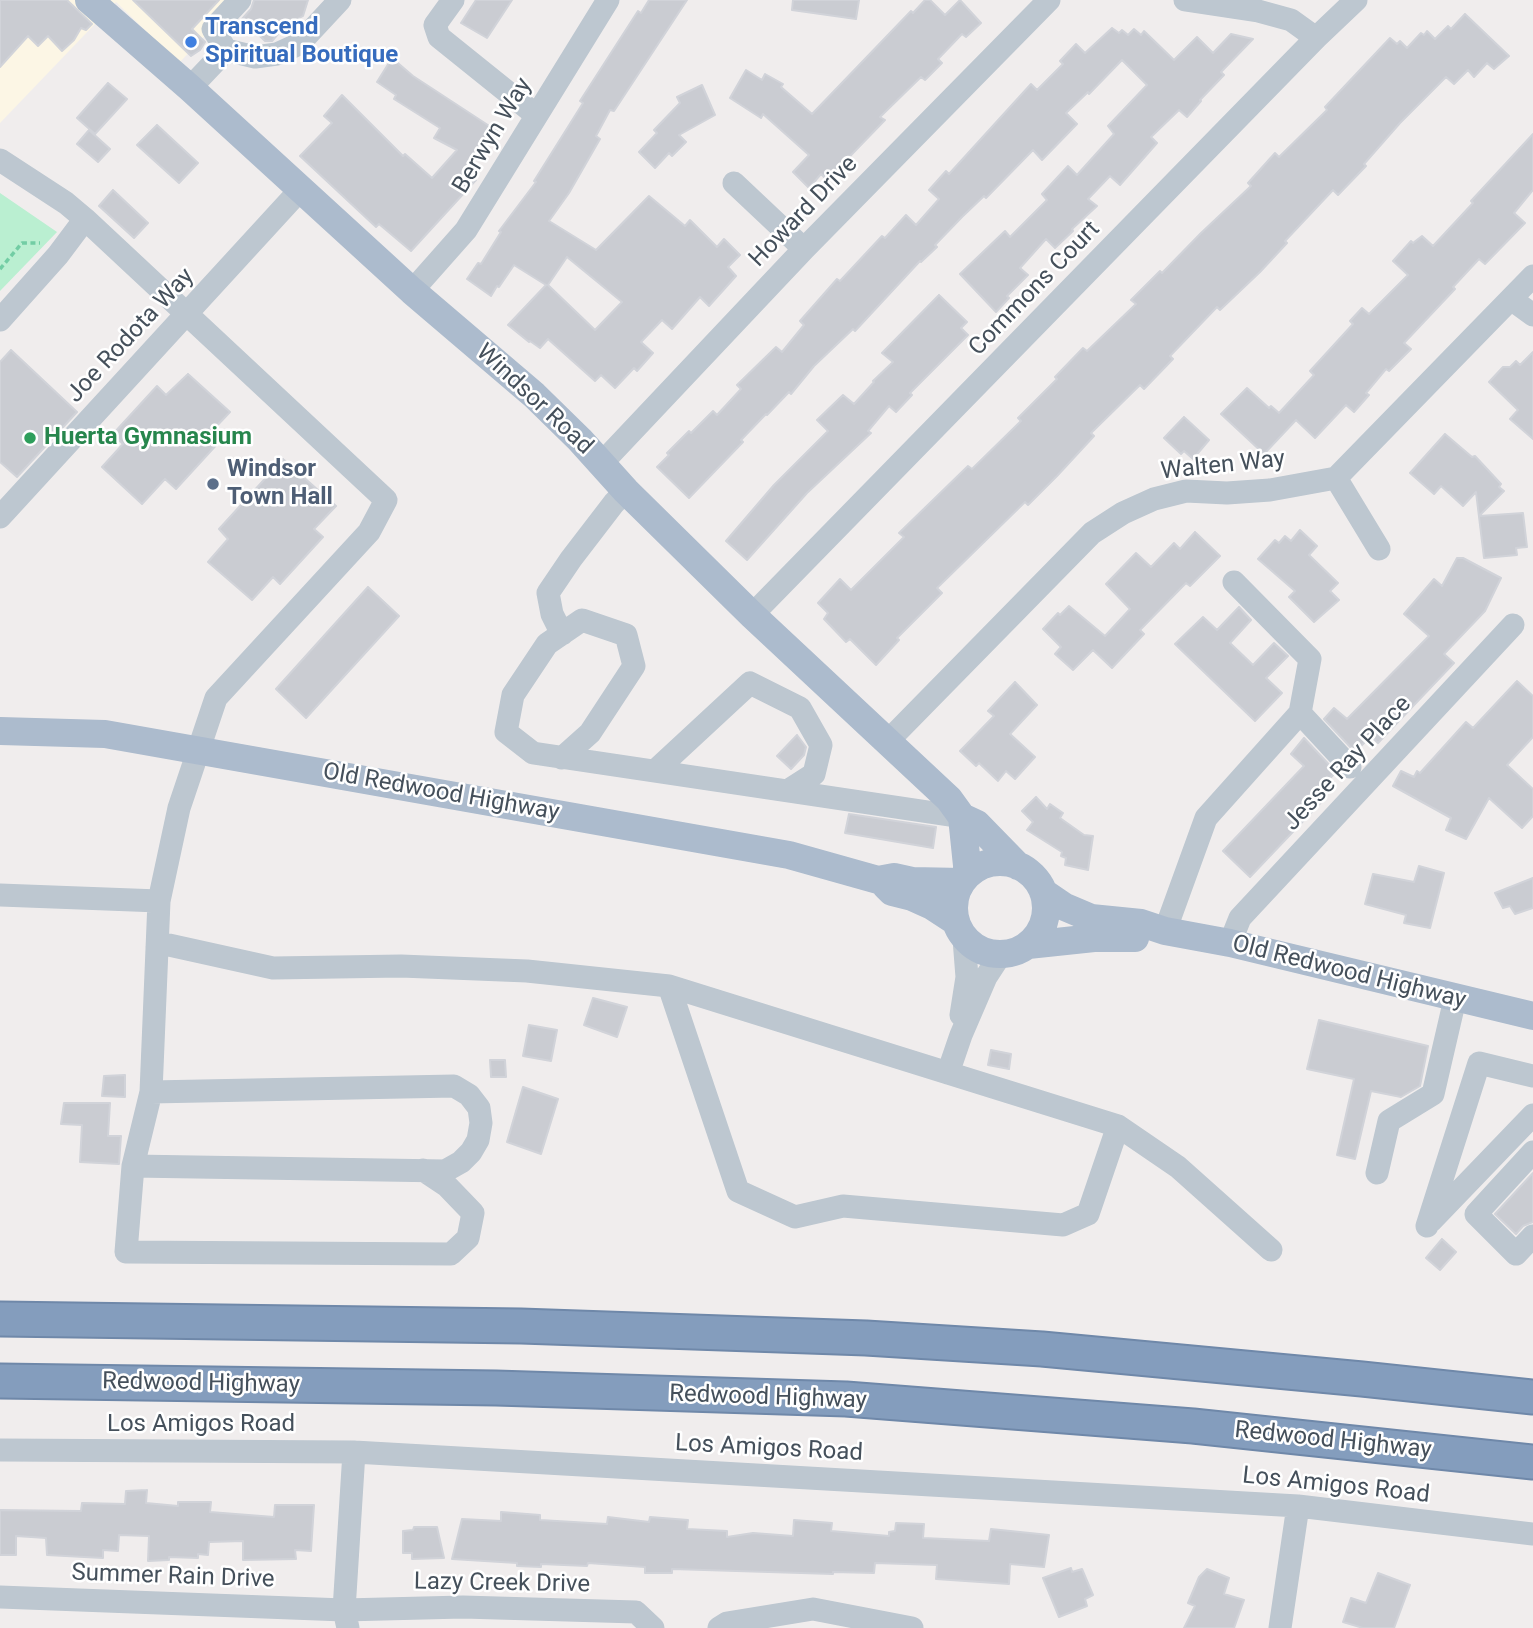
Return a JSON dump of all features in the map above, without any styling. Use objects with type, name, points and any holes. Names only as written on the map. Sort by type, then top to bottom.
[{"type":"highway","points":[[0,1319],[521,1326],[866,1338],[1042,1349],[1533,1397]]},
{"type":"highway","name":"Redwood Highway","points":[[0,1381],[496,1388],[846,1399],[1193,1426],[1533,1462]]},
{"type":"main road","name":"Windsor Road","points":[[89,0],[190,88],[412,291],[534,395],[626,491],[752,615],[949,799],[962,817],[977,824],[1017,866]]},
{"type":"main road","name":"Old Redwood Highway","points":[[0,731],[105,734],[789,855],[878,880],[892,892],[922,902],[960,930]]},
{"type":"main road","points":[[962,817],[965,879]]},
{"type":"main road","points":[[1005,862],[1017,866],[1037,881],[1043,892],[1046,906],[1044,921],[1038,934],[1028,945],[1018,951],[991,954],[976,948],[960,930],[956,895],[965,879],[979,867],[1005,862]]},
{"type":"main road","name":"Old Redwood Highway","points":[[878,880],[894,877],[912,881],[965,879]]},
{"type":"main road","name":"Old Redwood Highway","points":[[1043,892],[1065,907],[1091,918],[1141,923],[1165,931],[1230,943],[1533,1016]]},
{"type":"main road","name":"Old Redwood Highway","points":[[1028,945],[1094,938],[1139,938],[1165,931]]},
{"type":"street","points":[[240,0],[213,29],[226,50],[255,57],[277,54],[299,44],[340,0]]},
{"type":"street","points":[[453,0],[435,25],[439,37],[536,115]]},
{"type":"street","name":"Berwyn Way","points":[[412,291],[466,230],[608,0]]},
{"type":"street","name":"Howard Drive","points":[[601,464],[804,249],[1049,0]]},
{"type":"street","points":[[1185,0],[1258,11],[1291,20],[1316,38]]},
{"type":"street","name":"Commons Court","points":[[752,615],[1356,0]]},
{"type":"street","points":[[190,88],[226,50]]},
{"type":"street","points":[[0,160],[66,203],[85,219],[386,500],[369,532],[216,698],[198,749],[179,808],[159,901],[151,1092],[133,1166],[126,1252],[451,1254],[468,1238],[472,1213],[447,1185],[423,1170]]},
{"type":"street","points":[[734,183],[804,249]]},
{"type":"street","name":"Joe Rodota Way","points":[[0,517],[300,190]]},
{"type":"street","points":[[0,320],[58,255],[85,219]]},
{"type":"street","points":[[1379,549],[1336,478],[1533,276]]},
{"type":"street","points":[[1511,299],[1533,315]]},
{"type":"street","name":"Walten Way","points":[[887,742],[1092,533],[1123,513],[1154,499],[1186,491],[1227,493],[1270,490],[1336,478]]},
{"type":"street","points":[[562,634],[552,614],[548,593],[571,559],[626,491]]},
{"type":"street","points":[[1165,931],[1206,818],[1300,713],[1310,659],[1234,582]]},
{"type":"street","points":[[562,758],[590,733],[634,666],[626,635],[582,620],[547,644],[513,695],[506,732],[533,753],[562,758],[789,790],[962,817]]},
{"type":"street","name":"Jesse Ray Place","points":[[1230,943],[1240,918],[1513,625]]},
{"type":"street","points":[[655,771],[750,683],[800,708],[821,745],[814,774],[789,790]]},
{"type":"street","points":[[1300,713],[1350,767]]},
{"type":"street","points":[[0,895],[159,901]]},
{"type":"street","points":[[960,930],[967,977],[961,1004],[961,1035]]},
{"type":"street","points":[[157,947],[169,945],[274,968],[401,966],[527,971],[669,986],[1118,1126],[1178,1167],[1271,1250]]},
{"type":"street","points":[[948,1073],[986,977],[1001,954]]},
{"type":"street","points":[[669,986],[738,1191],[796,1217],[842,1206],[1063,1225],[1088,1214],[1118,1126]]},
{"type":"street","points":[[1377,1173],[1389,1121],[1433,1094],[1455,999]]},
{"type":"street","points":[[1533,1076],[1479,1063],[1427,1226],[1533,1115]]},
{"type":"street","points":[[133,1166],[445,1171],[461,1162],[471,1152],[478,1140],[481,1123],[479,1108],[469,1095],[454,1086],[151,1092]]},
{"type":"street","points":[[1533,1152],[1476,1214],[1516,1254],[1533,1236]]},
{"type":"street","name":"Los Amigos Road","points":[[0,1450],[354,1452],[1298,1506],[1533,1534]]},
{"type":"street","points":[[346,1619],[354,1452]]},
{"type":"street","points":[[1280,1628],[1298,1506]]},
{"type":"street","name":"Summer Rain Drive","points":[[0,1597],[346,1619]]},
{"type":"street","name":"Lazy Creek Drive","points":[[346,1619],[463,1606],[636,1612],[653,1628]]},
{"type":"street","points":[[719,1628],[727,1623],[813,1609],[912,1628]]},
{"type":"path","points":[[0,269],[22,243],[50,243]]},
{"type":"shaded area","points":[[0,0],[239,0],[179,63],[116,2],[0,123]]},
{"type":"green space","points":[[0,193],[57,232],[0,291]]},
{"type":"building","points":[[0,0],[67,0],[92,24],[86,30],[81,28],[74,40],[62,51],[48,36],[38,46],[28,36],[0,67]]},
{"type":"building","points":[[133,0],[219,0],[192,29],[205,42],[200,50],[191,56]]},
{"type":"building","points":[[254,0],[308,0],[303,16],[285,26],[272,41],[265,41],[242,19],[251,9]]},
{"type":"building","points":[[476,0],[512,0],[487,38],[461,23]]},
{"type":"building","points":[[649,0],[687,0],[614,111],[610,110],[596,136],[600,139],[569,193],[549,221],[596,250],[649,196],[685,226],[690,220],[717,247],[724,239],[740,255],[728,267],[736,276],[709,306],[700,297],[672,329],[662,320],[641,342],[653,353],[637,371],[634,368],[615,388],[601,375],[595,381],[548,339],[540,348],[508,325],[546,285],[514,265],[491,296],[467,279],[478,263],[481,264],[501,232],[499,231],[536,182],[534,181],[583,103],[580,101],[638,11],[641,13]],"holes":[[[567,257],[622,302],[595,330],[548,285]]]},
{"type":"building","points":[[793,0],[859,0],[856,19],[792,10]]},
{"type":"building","points":[[925,0],[930,0],[945,15],[960,0],[981,23],[966,37],[962,34],[938,59],[942,63],[925,80],[921,77],[880,117],[885,120],[827,180],[821,174],[809,188],[793,172],[809,155],[763,114],[761,118],[730,98],[746,70],[762,80],[765,74],[783,84],[781,87],[812,114],[911,11],[913,13]]},
{"type":"building","points":[[1465,14],[1509,56],[1494,69],[1487,63],[1474,77],[1468,70],[1454,84],[1446,77],[1400,123],[1364,164],[1366,166],[1338,195],[1333,190],[1260,272],[1220,310],[1217,307],[1170,356],[1173,359],[1144,389],[1140,385],[1091,433],[1094,436],[1028,505],[1025,502],[937,588],[942,593],[897,638],[899,640],[876,665],[850,639],[846,642],[824,619],[828,613],[818,603],[840,579],[851,590],[904,537],[899,533],[968,466],[972,469],[1021,421],[1018,418],[1057,379],[1055,377],[1083,348],[1087,351],[1136,304],[1131,300],[1251,186],[1248,183],[1275,153],[1279,157],[1327,110],[1325,107],[1390,38],[1397,44],[1400,41],[1407,48],[1421,33],[1424,35],[1427,31],[1435,39],[1448,26],[1451,29]]},
{"type":"building","points":[[1112,28],[1119,33],[1122,30],[1128,35],[1134,29],[1141,35],[1144,31],[1174,60],[1197,37],[1213,53],[1231,34],[1253,39],[1221,72],[1224,75],[1187,117],[1179,110],[1151,137],[1157,143],[1120,185],[1110,176],[1088,199],[1097,206],[1072,229],[1073,231],[1055,248],[1046,239],[1020,268],[1028,275],[1007,296],[1009,298],[996,312],[960,274],[1005,231],[1010,237],[1047,200],[1042,194],[1068,166],[1077,175],[1114,134],[1108,126],[1147,85],[1122,60],[1066,113],[1077,124],[1042,160],[1033,150],[986,198],[984,196],[962,217],[935,245],[937,247],[920,261],[855,331],[853,329],[814,366],[791,394],[789,392],[766,414],[689,498],[657,467],[669,455],[667,453],[713,411],[717,415],[741,389],[737,385],[776,347],[782,352],[804,325],[800,321],[837,279],[840,281],[882,236],[885,238],[906,215],[916,225],[939,199],[929,190],[946,171],[949,174],[1031,84],[1037,90],[1063,64],[1060,61],[1076,44],[1085,53]]},
{"type":"building","points":[[392,58],[413,76],[497,131],[488,144],[484,142],[465,170],[476,180],[411,251],[379,224],[376,227],[300,156],[332,123],[324,116],[342,95],[403,156],[405,154],[432,178],[457,150],[434,138],[440,128],[394,99],[396,95],[377,82]]},
{"type":"building","points":[[108,83],[127,99],[95,134],[77,118]]},
{"type":"building","points":[[702,85],[715,115],[679,135],[686,142],[672,156],[669,153],[655,168],[639,152],[657,133],[654,130],[680,103],[677,97]]},
{"type":"building","points":[[157,125],[198,163],[179,183],[137,145]]},
{"type":"building","points":[[89,130],[110,149],[98,162],[77,144]]},
{"type":"building","points":[[1533,134],[1533,190],[1514,213],[1525,223],[1485,264],[1479,259],[1453,287],[1455,289],[1404,343],[1411,349],[1389,371],[1386,369],[1354,412],[1346,405],[1315,438],[1296,420],[1264,454],[1221,414],[1247,388],[1269,408],[1271,406],[1279,413],[1314,375],[1310,371],[1353,324],[1350,321],[1362,308],[1369,314],[1408,275],[1393,261],[1411,241],[1413,243],[1422,236],[1433,246]]},
{"type":"building","points":[[113,190],[148,223],[134,238],[99,206]]},
{"type":"building","points":[[939,295],[967,322],[961,328],[968,335],[910,393],[912,395],[896,412],[889,406],[868,431],[871,433],[807,493],[747,560],[726,541],[774,485],[828,431],[817,420],[843,395],[854,404],[893,362],[882,353]]},
{"type":"building","name":"Huerta Gymnasium","points":[[11,350],[77,412],[17,477],[0,462],[0,362]]},
{"type":"building","points":[[1533,352],[1533,439],[1510,419],[1518,410],[1489,382],[1503,367],[1510,367],[1516,361],[1520,365]]},
{"type":"building","points":[[188,374],[230,412],[211,432],[220,441],[176,489],[165,479],[142,504],[102,467],[123,444],[113,434],[157,386],[166,395]]},
{"type":"building","points":[[1184,417],[1209,440],[1193,459],[1184,451],[1181,454],[1164,438]]},
{"type":"building","points":[[1445,434],[1472,457],[1475,456],[1501,484],[1499,487],[1504,491],[1479,516],[1523,513],[1527,547],[1516,548],[1517,555],[1484,558],[1476,492],[1463,506],[1441,486],[1434,494],[1410,473]]},
{"type":"building","points":[[283,459],[336,506],[314,529],[323,537],[280,584],[273,577],[252,600],[208,562],[228,539],[219,529]]},
{"type":"building","points":[[1300,530],[1317,546],[1309,555],[1338,583],[1330,591],[1339,600],[1314,622],[1289,597],[1295,591],[1258,559],[1275,540],[1279,543],[1285,536],[1291,541]]},
{"type":"building","points":[[1195,532],[1220,556],[1190,586],[1186,583],[1140,630],[1144,634],[1112,668],[1093,650],[1073,670],[1055,654],[1061,647],[1043,629],[1058,613],[1060,615],[1069,606],[1105,636],[1130,609],[1106,584],[1136,553],[1151,567],[1174,543],[1180,549]]},
{"type":"building","points":[[1457,558],[1463,558],[1501,578],[1485,611],[1444,654],[1454,663],[1378,743],[1371,736],[1355,752],[1324,719],[1334,708],[1347,719],[1429,636],[1404,614],[1434,579],[1442,586]]},
{"type":"building","points":[[368,587],[399,616],[306,718],[276,689]]},
{"type":"building","points":[[1239,607],[1251,620],[1230,643],[1253,665],[1274,643],[1288,656],[1266,678],[1282,693],[1255,721],[1175,644],[1203,617],[1217,630]]},
{"type":"building","points":[[1517,681],[1533,696],[1533,737],[1507,765],[1533,789],[1533,816],[1522,828],[1489,798],[1466,839],[1446,830],[1451,818],[1393,786],[1401,771],[1414,777],[1417,771],[1420,773],[1466,722],[1473,728]]},
{"type":"building","points":[[1015,682],[1037,705],[1010,734],[1035,757],[1015,779],[1006,771],[998,781],[979,763],[976,766],[960,751],[994,716],[988,711]]},
{"type":"building","points":[[797,735],[806,747],[804,755],[791,769],[777,756]]},
{"type":"building","points":[[1304,738],[1336,772],[1320,789],[1327,796],[1250,877],[1223,851],[1304,766],[1291,754]]},
{"type":"building","points":[[1036,797],[1047,809],[1050,804],[1063,813],[1060,818],[1084,835],[1093,836],[1088,870],[1065,865],[1066,858],[1061,856],[1062,852],[1027,830],[1033,822],[1022,811]]},
{"type":"building","points":[[849,814],[936,827],[933,848],[845,833]]},
{"type":"building","points":[[1419,866],[1444,873],[1430,928],[1404,923],[1406,915],[1365,904],[1373,874],[1414,882]]},
{"type":"building","points":[[1533,878],[1533,908],[1515,914],[1510,906],[1503,908],[1495,893]]},
{"type":"building","points":[[593,998],[627,1007],[617,1037],[584,1025]]},
{"type":"building","points":[[1319,1020],[1428,1046],[1420,1086],[1401,1097],[1371,1091],[1355,1159],[1337,1155],[1354,1079],[1307,1069]]},
{"type":"building","points":[[529,1025],[557,1030],[551,1061],[523,1056]]},
{"type":"building","points":[[991,1050],[1011,1054],[1009,1069],[988,1065]]},
{"type":"building","points":[[490,1060],[505,1060],[506,1077],[491,1077]]},
{"type":"building","points":[[125,1075],[125,1097],[102,1096],[104,1076]]},
{"type":"building","points":[[523,1087],[558,1099],[541,1154],[507,1142]]},
{"type":"building","points":[[64,1103],[110,1103],[108,1136],[121,1136],[119,1164],[80,1162],[82,1125],[61,1124]]},
{"type":"building","points":[[1533,1173],[1533,1222],[1523,1226],[1516,1234],[1495,1214]]},
{"type":"building","points":[[1442,1239],[1456,1252],[1440,1270],[1426,1258]]},
{"type":"building","points":[[147,1490],[146,1503],[178,1506],[178,1502],[211,1502],[210,1512],[274,1517],[275,1505],[314,1505],[311,1551],[295,1550],[296,1559],[243,1560],[243,1541],[209,1542],[208,1555],[148,1561],[149,1536],[119,1535],[118,1551],[103,1550],[103,1558],[47,1555],[46,1538],[16,1536],[16,1555],[0,1555],[0,1510],[81,1511],[82,1503],[125,1504],[126,1491]]},
{"type":"building","points":[[501,1512],[540,1515],[540,1520],[607,1524],[608,1517],[649,1522],[650,1517],[688,1520],[687,1529],[727,1531],[727,1537],[753,1533],[793,1536],[794,1520],[832,1523],[831,1531],[889,1536],[889,1532],[895,1531],[896,1523],[924,1524],[923,1538],[989,1541],[991,1529],[1049,1535],[1044,1567],[1010,1564],[1009,1584],[936,1579],[937,1565],[875,1563],[874,1573],[672,1569],[672,1573],[645,1573],[645,1567],[588,1563],[587,1566],[541,1564],[541,1567],[452,1559],[462,1519],[501,1521]]},
{"type":"building","points":[[414,1527],[437,1527],[444,1558],[412,1559],[412,1553],[403,1553],[403,1531],[413,1530]]},
{"type":"building","points":[[1071,1568],[1072,1572],[1082,1569],[1093,1595],[1085,1599],[1087,1606],[1059,1617],[1043,1578]]},
{"type":"building","points":[[1207,1569],[1229,1578],[1224,1594],[1244,1600],[1234,1628],[1184,1628],[1195,1606],[1188,1603],[1199,1577]]},
{"type":"building","points":[[1378,1573],[1410,1585],[1394,1628],[1363,1628],[1343,1622],[1351,1598],[1366,1603]]},
{"type":"place","name":"Transcend Spiritual Boutique","points":[[191,42]]},
{"type":"place","name":"Huerta Gymnasium","points":[[30,438]]},
{"type":"place","name":"Windsor Town Hall","points":[[213,484]]}]
